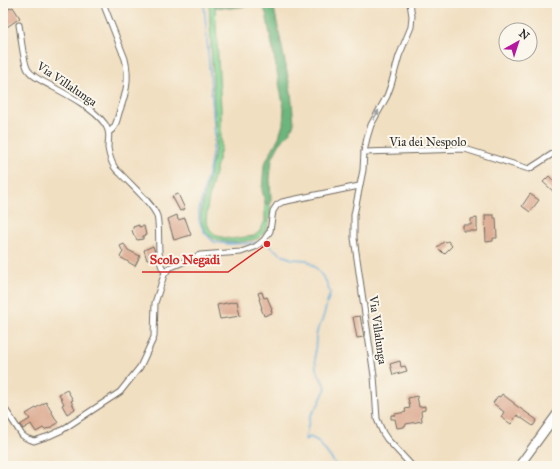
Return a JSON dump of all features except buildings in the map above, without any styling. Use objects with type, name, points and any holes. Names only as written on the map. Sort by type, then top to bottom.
[{"type":"main road","points":[[519,466],[557,414]]},
{"type":"street","points":[[103,3],[128,68],[126,93],[115,126],[109,132],[109,155],[115,168],[148,202],[156,214],[158,223],[160,262],[163,270],[166,272]]},
{"type":"street","name":"Via Villalunga","points":[[410,3],[412,16],[411,27],[399,56],[391,86],[371,125],[367,138],[364,152],[363,170],[354,215],[354,238],[374,376],[377,419],[387,439],[412,466]]},
{"type":"street","name":"Via Villalunga","points":[[19,25],[28,70],[34,76],[66,94],[93,112],[109,132]]},
{"type":"street","name":"Via dei Nespolo","points":[[364,152],[465,150],[529,169],[557,151]]},
{"type":"street","points":[[3,406],[22,435],[26,438],[34,441],[62,430],[120,392],[140,367],[154,337],[155,303],[164,274],[169,268],[200,255],[241,252],[255,247],[264,240],[270,231],[273,210],[282,202],[359,186]]},
{"type":"green space","points":[[209,3],[213,3],[215,7],[221,109],[221,147],[208,202],[206,221],[210,230],[217,236],[231,239],[254,236],[260,231],[265,221],[265,203],[270,203],[270,216],[267,228],[260,237],[252,240],[229,242],[214,239],[204,229],[201,222],[201,213],[217,136]]},
{"type":"green space","points":[[213,3],[273,3],[291,92],[294,124],[290,132],[279,145],[272,159],[270,179],[271,200],[268,204],[265,203],[262,190],[264,165],[279,137],[283,124],[284,109],[266,13],[262,6],[255,5],[231,8],[215,7]]},
{"type":"waterway","points":[[204,3],[215,136],[210,166],[199,211],[199,221],[205,233],[214,242],[230,244],[257,243]]},
{"type":"waterway","points":[[263,243],[267,244],[282,255],[292,259],[307,260],[317,269],[326,281],[330,293],[316,336],[315,355],[316,369],[326,388],[318,405],[310,416],[305,440],[310,437],[318,441],[337,466]]},
{"type":"place","name":"Scolo Negadi","points":[[267,244]]}]
